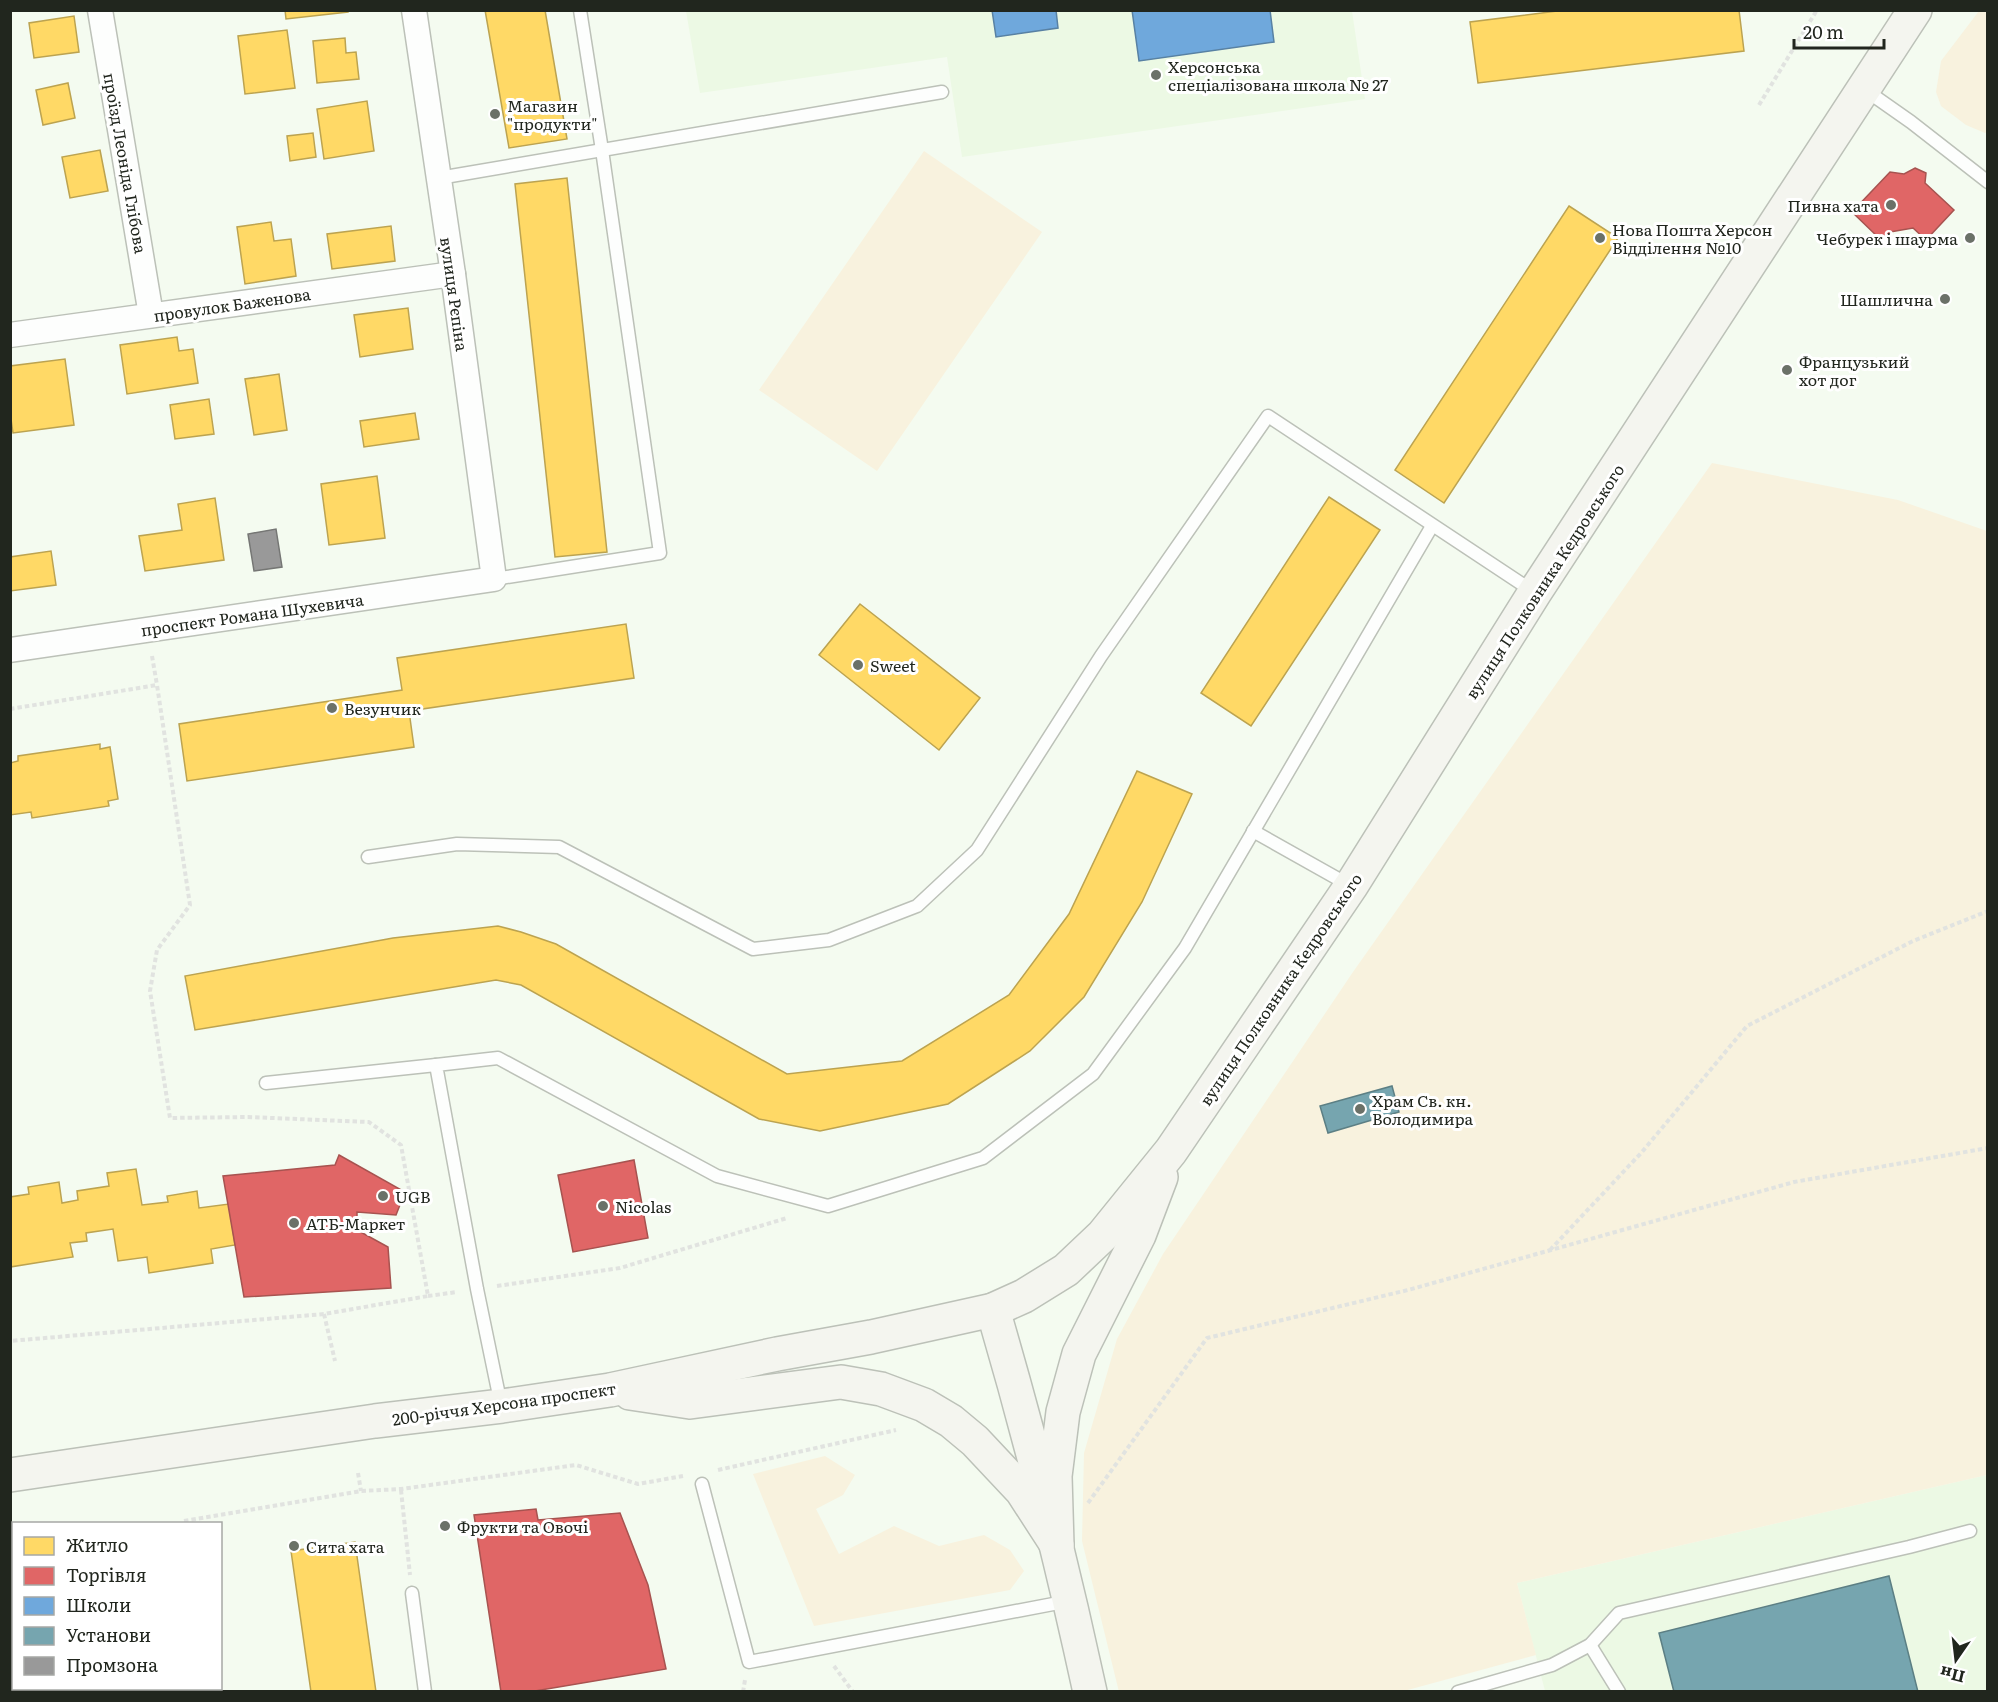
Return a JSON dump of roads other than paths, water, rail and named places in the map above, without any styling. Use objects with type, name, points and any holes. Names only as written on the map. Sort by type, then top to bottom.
[{"type":"street","name":"проїзд Леоніда Глібова","points":[[100,10],[151,315]]},
{"type":"street","name":"вулиця Рєпіна","points":[[414,10],[453,274],[494,579]]},
{"type":"street","name":"вулиця Полковника Кедровського","points":[[1090,1692],[1058,1545],[993,1310],[1024,1296],[1066,1270],[1103,1235],[1171,1151],[1351,886],[1535,592],[1915,10]]},
{"type":"street","name":"провулок Баженова","points":[[10,335],[453,274]]},
{"type":"street","name":"проспект Романа Шухевича","points":[[10,650],[494,579]]},
{"type":"street","name":"вулиця Полковника Кедровського","points":[[1058,1545],[1055,1476],[1064,1412],[1079,1354],[1139,1235],[1171,1151]]},
{"type":"street","name":"200-річчя Херсона проспект","points":[[10,1475],[375,1421],[610,1390],[993,1310]]},
{"type":"street","name":"вулиця Полковника Кедровського","points":[[610,1390],[690,1402],[841,1382],[881,1389],[924,1405],[951,1421],[975,1441],[1022,1491],[1058,1545]]},
{"type":"lane","points":[[494,579],[660,553],[580,10]]},
{"type":"lane","points":[[1864,89],[1911,122],[1988,182]]},
{"type":"lane","points":[[439,178],[942,92]]},
{"type":"lane","points":[[368,857],[457,844],[559,847],[753,949],[829,940],[917,906],[977,850],[1101,656],[1268,416],[1535,592]]},
{"type":"lane","points":[[266,1083],[498,1058],[717,1176],[828,1206],[983,1158],[1093,1074],[1185,948],[1432,526]]},
{"type":"lane","points":[[1253,831],[1351,886]]},
{"type":"lane","points":[[436,1065],[477,1289],[502,1406]]},
{"type":"lane","points":[[701,1479],[749,1662],[1070,1600]]},
{"type":"lane","points":[[1458,1692],[1552,1665],[1590,1645],[1619,1613],[1970,1531]]},
{"type":"lane","points":[[412,1593],[425,1692]]},
{"type":"lane","points":[[1590,1645],[1619,1692]]},
{"type":"place","name":"Херсонська спеціалізована школа № 27","points":[[1156,75]]},
{"type":"place","name":"Магазин \"продукти\"","points":[[495,114]]},
{"type":"place","name":"Пивна хата","points":[[1891,205]]},
{"type":"place","name":"Нова Пошта Херсон Відділення №10","points":[[1600,238]]},
{"type":"place","name":"Чебурек і шаурма","points":[[1970,238]]},
{"type":"place","name":"Шашлична","points":[[1945,299]]},
{"type":"place","name":"Французький хот дог","points":[[1787,370]]},
{"type":"place","name":"Sweet","points":[[858,665]]},
{"type":"place","name":"Везунчик","points":[[332,708]]},
{"type":"place","name":"Храм Св. кн. Володимира","points":[[1360,1109]]},
{"type":"place","name":"UGB","points":[[383,1196]]},
{"type":"place","name":"Nicolas","points":[[603,1206]]},
{"type":"place","name":"АТБ-Маркет","points":[[294,1223]]},
{"type":"place","name":"Фрукти та Овочі","points":[[445,1526]]},
{"type":"place","name":"Сита хата","points":[[294,1546]]}]
